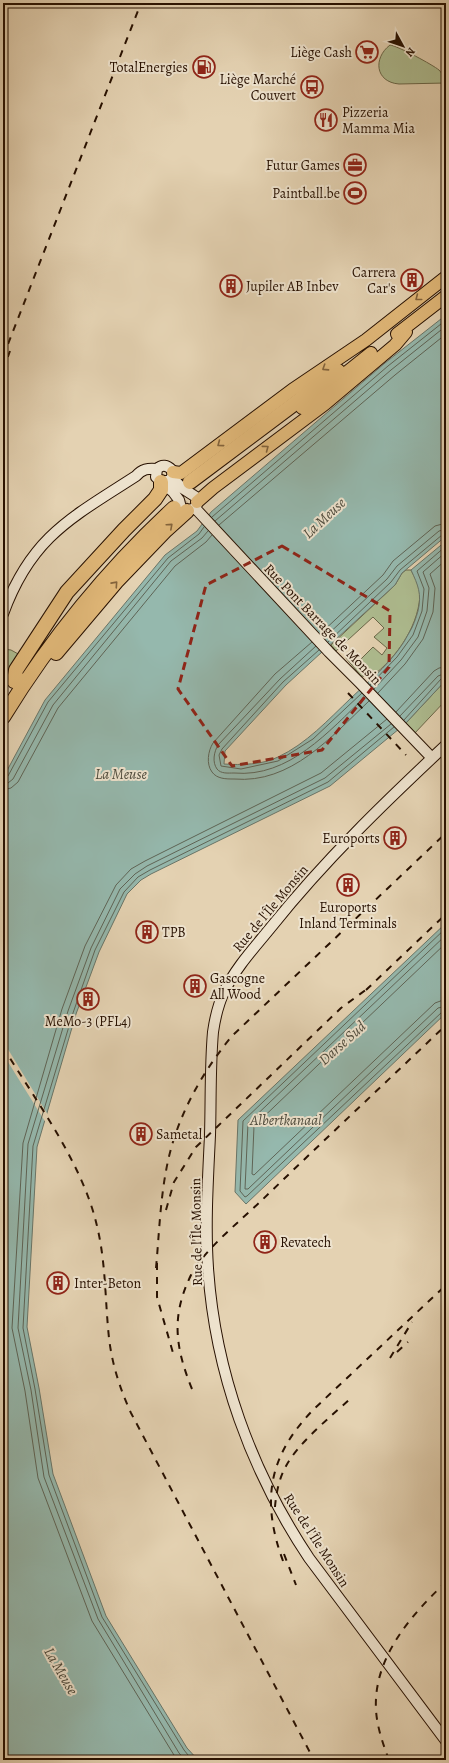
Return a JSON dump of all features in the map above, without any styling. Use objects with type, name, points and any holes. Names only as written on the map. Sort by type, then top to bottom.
[{"type":"highway","points":[[3,699],[16,688],[37,677],[116,582],[166,530],[187,501],[338,371]]},
{"type":"highway","points":[[3,717],[16,688],[54,624],[96,574],[302,408]]},
{"type":"highway","points":[[16,688],[16,670],[63,598],[100,555],[155,499],[161,490],[164,477]]},
{"type":"main road","points":[[164,477],[181,473],[292,390],[366,340],[446,277]]},
{"type":"main road","points":[[338,371],[446,288]]},
{"type":"main road","points":[[302,408],[446,296]]},
{"type":"main road","points":[[302,408],[322,396],[446,301]]},
{"type":"main road","points":[[187,501],[213,488],[326,404],[395,345],[406,332]]},
{"type":"street","points":[[3,614],[13,589],[24,569],[49,537],[74,516],[136,476],[144,469],[164,477]]},
{"type":"street","name":"Rue Pont Barrage de Monsin","points":[[164,477],[329,652],[360,682],[432,758]]},
{"type":"street","name":"Rue de l'Île Monsin","points":[[446,745],[367,820],[314,876],[233,975],[224,992],[215,1017],[212,1044],[208,1253],[212,1306],[224,1372],[245,1436],[268,1487],[290,1529],[309,1558],[446,1741]]},
{"type":"highlighted area","points":[[282,546],[390,611],[389,667],[322,750],[232,766],[178,689],[206,585]]},
{"type":"green space","points":[[390,45],[423,60],[439,70],[445,78],[446,83],[399,84],[385,79],[379,69],[379,63],[381,56]]},
{"type":"green space","points":[[406,570],[411,570],[420,590],[419,602],[412,627],[398,650],[381,669],[371,677],[361,676],[346,658],[349,653],[358,662],[373,647],[382,655],[387,648],[374,637],[384,628],[373,617],[336,651],[331,645],[395,585],[402,573]]},
{"type":"green space","points":[[3,649],[11,650],[20,655],[3,682]]},
{"type":"green space","points":[[446,680],[446,700],[414,734],[405,724]]},
{"type":"water","name":"La Meuse","points":[[446,315],[446,536],[402,573],[395,585],[286,685],[225,751],[224,764],[265,762],[288,752],[316,731],[383,668],[404,642],[412,628],[418,611],[420,600],[419,590],[411,570],[446,541],[446,680],[405,724],[330,786],[151,874],[141,880],[127,894],[99,952],[76,1014],[37,1147],[27,1327],[53,1474],[106,1616],[187,1748],[198,1760],[6,1760],[3,1754],[3,778],[45,700],[165,555],[197,531],[211,512],[385,363]]},
{"type":"water","name":"Albertkanaal","points":[[446,923],[446,1013],[246,1204],[235,1192],[238,1120]]},
{"type":"pier","points":[[3,1041],[48,1115],[46,1123],[3,1054]]},
{"type":"tunnel","points":[[174,508],[196,489]]},
{"type":"railway","points":[[3,357],[141,3]]},
{"type":"railway","points":[[3,370],[10,351]]},
{"type":"railway","points":[[348,693],[406,755]]},
{"type":"railway","points":[[156,1268],[162,1195],[170,1152],[182,1116],[209,1066],[232,1036],[446,833]]},
{"type":"railway","points":[[366,990],[446,914]]},
{"type":"railway","points":[[166,1210],[174,1182],[196,1147],[341,1008],[371,986]]},
{"type":"railway","points":[[192,1389],[186,1374],[179,1345],[178,1318],[180,1304],[196,1266],[222,1237],[446,1025]]},
{"type":"railway","points":[[3,1047],[44,1111],[70,1156],[90,1203],[97,1226],[102,1254],[110,1348],[120,1386],[127,1404],[314,1760]]},
{"type":"railway","points":[[157,1263],[157,1297],[173,1353]]},
{"type":"railway","points":[[283,1561],[272,1519],[271,1499],[273,1480],[278,1462],[287,1444],[314,1409],[446,1285]]},
{"type":"railway","points":[[390,1358],[412,1322]]},
{"type":"railway","points":[[397,1352],[408,1342]]},
{"type":"railway","points":[[275,1507],[279,1482],[290,1459],[305,1441],[349,1400]]},
{"type":"railway","points":[[284,1554],[296,1585]]},
{"type":"railway","points":[[389,1760],[381,1735],[376,1710],[377,1691],[381,1673],[388,1655],[408,1623],[446,1582]]},
{"type":"place","name":"Liège Cash","points":[[367,52]]},
{"type":"place","name":"TotalEnergies","points":[[204,67]]},
{"type":"place","name":"Liège Marché Couvert","points":[[312,87]]},
{"type":"place","name":"Pizzeria Mamma Mia","points":[[326,120]]},
{"type":"place","name":"Futur Games","points":[[355,165]]},
{"type":"place","name":"Paintball.be","points":[[355,193]]},
{"type":"place","name":"Carrera Car's","points":[[412,280]]},
{"type":"place","name":"Jupiler AB Inbev","points":[[231,286]]},
{"type":"place","name":"Euroports","points":[[395,838]]},
{"type":"place","name":"Euroports Inland Terminals","points":[[348,885]]},
{"type":"place","name":"TPB","points":[[147,932]]},
{"type":"place","name":"Gascogne All Wood","points":[[195,986]]},
{"type":"place","name":"MeMo-3 (PFL4)","points":[[88,999]]},
{"type":"place","name":"Sametal","points":[[141,1134]]},
{"type":"place","name":"Revatech","points":[[265,1242]]},
{"type":"place","name":"Inter-Beton","points":[[58,1283]]},
{"type":"water label","name":"Darse Sud","points":[[342,1043]]}]
